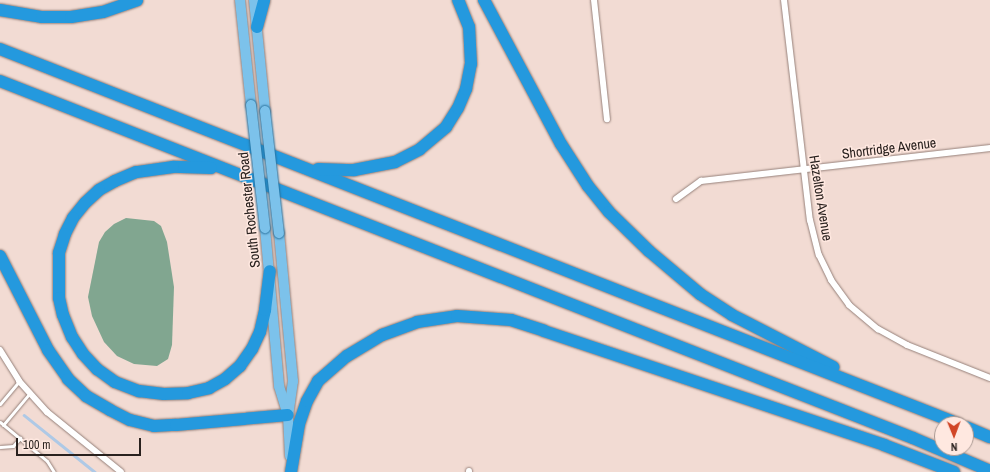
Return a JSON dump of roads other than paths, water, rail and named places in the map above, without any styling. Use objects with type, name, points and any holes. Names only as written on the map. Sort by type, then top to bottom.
[{"type":"highway","points":[[0,10],[42,17],[71,17],[103,12],[137,0]]},
{"type":"highway","points":[[257,27],[264,0]]},
{"type":"highway","points":[[308,169],[354,170],[383,166],[408,157],[420,149],[446,126],[458,108],[466,89],[471,64],[469,27],[458,0]]},
{"type":"highway","points":[[484,0],[561,144],[588,186],[609,212],[685,283],[732,315],[891,397]]},
{"type":"highway","points":[[0,48],[938,416]]},
{"type":"highway","points":[[0,81],[906,436],[990,471]]},
{"type":"highway","points":[[225,169],[183,166],[136,172],[104,187],[85,202],[73,218],[65,234],[59,253],[59,298],[63,315],[72,337],[82,354],[97,370],[115,382],[140,391],[164,394],[188,393],[209,388],[225,379],[240,366],[252,349],[260,332],[265,310],[270,271]]},
{"type":"highway","points":[[0,256],[48,350],[68,379],[86,396],[110,410],[130,420],[154,426],[176,426],[288,415]]},
{"type":"highway","points":[[291,472],[299,424],[307,401],[318,381],[347,356],[382,335],[417,322],[456,316],[511,320],[544,330],[884,445],[954,472]]},
{"type":"highway","points":[[974,430],[990,437]]},
{"type":"main road","name":"South Rochester Road","points":[[240,0],[270,271],[279,386],[288,415]]},
{"type":"main road","name":"South Rochester Road","points":[[254,0],[279,233],[293,382],[288,415],[291,472]]},
{"type":"street","points":[[594,0],[607,119]]},
{"type":"street","name":"Hazelton Avenue","points":[[784,0],[803,170],[812,231],[819,255],[831,280],[850,305],[870,323],[896,339],[990,378]]},
{"type":"street","name":"Shortridge Avenue","points":[[676,199],[701,181],[990,148]]},
{"type":"street","points":[[0,350],[19,381],[47,412],[121,472]]},
{"type":"lane","points":[[0,404],[19,381]]},
{"type":"lane","points":[[30,394],[2,423],[47,461],[54,472]]},
{"type":"lane","points":[[0,447],[13,446],[20,438]]},
{"type":"waterway","points":[[24,415],[95,472]]}]
